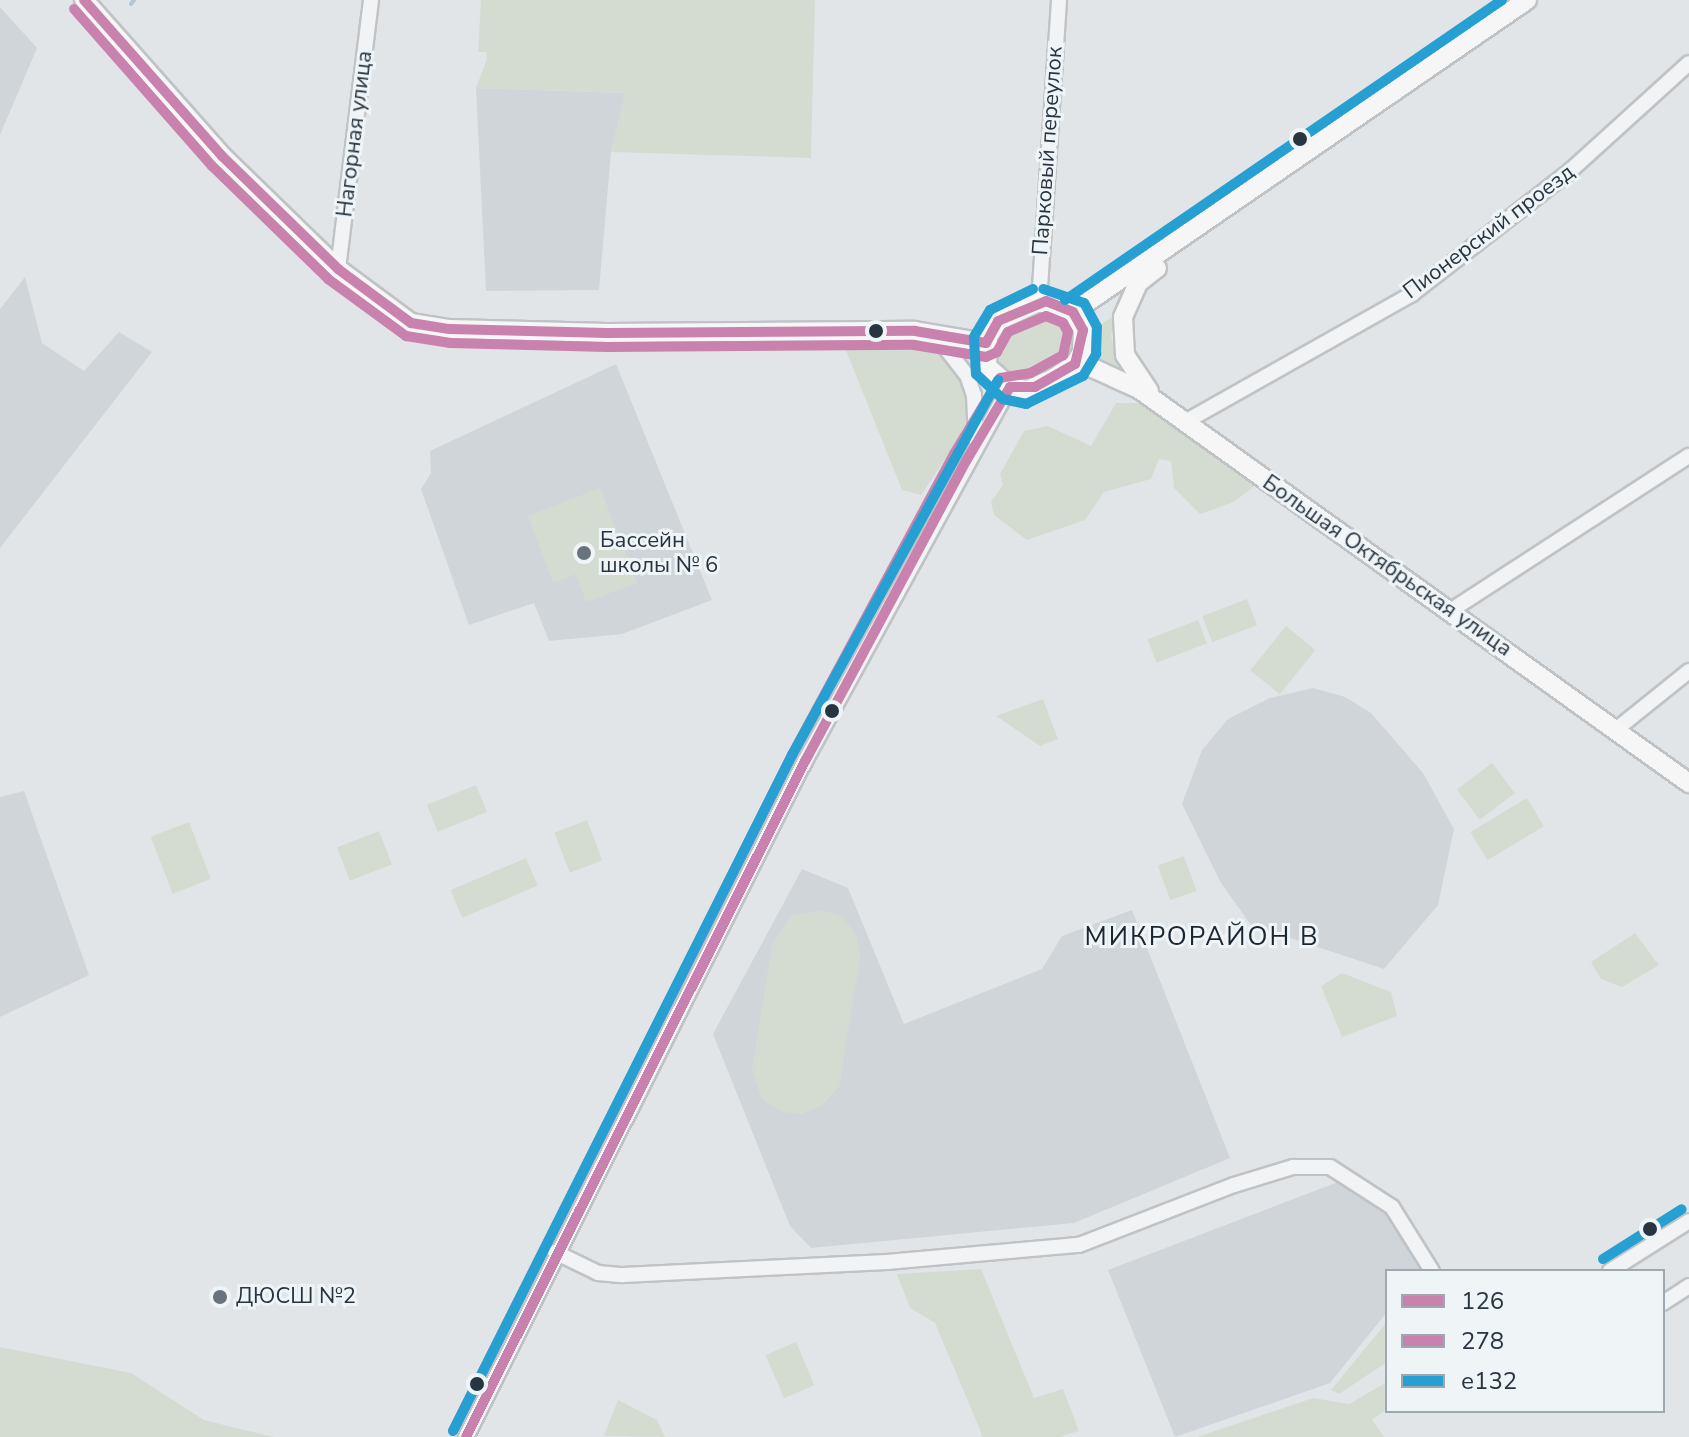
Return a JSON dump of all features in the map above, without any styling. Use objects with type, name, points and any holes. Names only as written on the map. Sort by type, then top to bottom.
[{"type":"main road","points":[[84,0],[222,156],[338,269],[411,323],[450,329],[915,331],[986,343]]},
{"type":"main road","points":[[1073,312],[1527,0]]},
{"type":"main road","points":[[1158,402],[1125,355],[1123,317],[1138,283],[1183,248],[1191,231]]},
{"type":"main road","points":[[1039,302],[1073,312],[1083,330],[1077,361],[1035,387],[1010,387],[992,375],[986,343],[998,321],[1039,302]]},
{"type":"main road","name":"Большая Октябрьская улица","points":[[1077,361],[1158,402],[1618,728],[1689,783]]},
{"type":"street","name":"Нагорная улица","points":[[338,269],[371,0]]},
{"type":"street","name":"Парковый переулок","points":[[1039,302],[1059,0]]},
{"type":"street","name":"Пионерский проезд","points":[[1185,422],[1412,294],[1571,170],[1689,63]]},
{"type":"street","points":[[915,331],[944,346],[967,375],[974,395],[976,444]]},
{"type":"street","points":[[466,1437],[555,1252],[805,761],[976,444],[1010,387]]},
{"type":"street","points":[[1450,611],[1689,456]]},
{"type":"street","points":[[1618,728],[1689,671]]},
{"type":"street","points":[[555,1252],[598,1273],[623,1275],[887,1262],[1079,1245],[1234,1185],[1293,1167],[1330,1167],[1392,1207],[1431,1269]]},
{"type":"street","points":[[1613,1269],[1689,1221]]},
{"type":"street","points":[[1665,1302],[1689,1286]]},
{"type":"shaded area","points":[[481,0],[815,0],[811,158],[611,152],[625,93],[476,88],[487,59],[486,52],[478,52]]},
{"type":"shaded area","points":[[0,7],[37,48],[0,135]]},
{"type":"shaded area","points":[[476,88],[626,93],[611,152],[599,290],[486,291]]},
{"type":"shaded area","points":[[25,277],[42,343],[84,371],[119,332],[152,352],[0,548],[0,309]]},
{"type":"shaded area","points":[[1041,311],[1061,316],[1070,325],[1072,354],[1065,363],[1027,380],[1008,376],[994,352],[998,337]]},
{"type":"shaded area","points":[[1116,314],[1111,335],[1119,374],[1103,368],[1091,339],[1097,327]]},
{"type":"shaded area","points":[[931,347],[964,383],[970,422],[921,495],[902,490],[845,348]]},
{"type":"shaded area","points":[[616,364],[712,600],[622,634],[549,641],[534,603],[469,625],[421,489],[431,473],[430,451]]},
{"type":"shaded area","points":[[1116,403],[1147,403],[1258,483],[1234,502],[1200,514],[1174,488],[1171,461],[1159,459],[1151,479],[1104,492],[1085,520],[1027,540],[994,515],[991,502],[1003,485],[1000,474],[1024,431],[1048,426],[1091,446]]},
{"type":"shaded area","name":"Бассейн школы № 6","points":[[600,488],[637,583],[586,602],[576,574],[553,583],[528,516]]},
{"type":"shaded area","points":[[1247,599],[1257,625],[1212,642],[1202,616]]},
{"type":"shaded area","points":[[1198,620],[1207,643],[1157,663],[1148,639]]},
{"type":"shaded area","points":[[1286,626],[1316,650],[1280,694],[1250,670]]},
{"type":"shaded area","points":[[1313,688],[1345,697],[1371,713],[1423,773],[1454,829],[1438,905],[1384,969],[1251,925],[1221,883],[1182,804],[1202,750],[1228,719],[1270,698]]},
{"type":"shaded area","points":[[1043,699],[1058,739],[1040,746],[996,716]]},
{"type":"shaded area","points":[[1492,763],[1515,793],[1480,820],[1457,789]]},
{"type":"shaded area","points":[[476,785],[487,812],[438,832],[427,805]]},
{"type":"shaded area","points":[[24,791],[89,975],[0,1017],[0,797]]},
{"type":"shaded area","points":[[1527,798],[1544,826],[1487,860],[1470,832]]},
{"type":"shaded area","points":[[587,820],[602,860],[570,873],[554,833]]},
{"type":"shaded area","points":[[189,822],[211,879],[173,894],[151,837]]},
{"type":"shaded area","points":[[379,831],[392,865],[350,881],[337,847]]},
{"type":"shaded area","points":[[1184,856],[1197,891],[1170,900],[1158,866]]},
{"type":"shaded area","points":[[526,858],[538,886],[462,918],[451,890]]},
{"type":"shaded area","points":[[802,869],[848,888],[904,1024],[1042,969],[1062,936],[1132,910],[1230,1158],[1074,1223],[811,1248],[790,1226],[713,1034]]},
{"type":"shaded area","points":[[821,910],[843,917],[857,937],[860,959],[839,1087],[821,1106],[801,1114],[783,1112],[762,1099],[752,1070],[772,945],[791,916]]},
{"type":"shaded area","points":[[1635,933],[1659,965],[1622,987],[1601,979],[1591,962]]},
{"type":"shaded area","points":[[1342,973],[1391,992],[1397,1016],[1342,1037],[1321,986]]},
{"type":"shaded area","points":[[1338,1182],[1394,1214],[1427,1263],[1422,1269],[1385,1269],[1385,1314],[1330,1383],[1175,1437],[1108,1270]]},
{"type":"shaded area","points":[[981,1269],[1034,1398],[1063,1389],[1079,1431],[1061,1436],[1067,1437],[983,1437],[935,1323],[910,1308],[897,1274]]},
{"type":"shaded area","points":[[1385,1324],[1385,1363],[1339,1394],[1331,1390]]},
{"type":"shaded area","points":[[796,1342],[814,1385],[784,1398],[766,1355]]},
{"type":"shaded area","points":[[0,1347],[131,1373],[204,1420],[274,1437],[0,1437]]},
{"type":"shaded area","points":[[1385,1383],[1385,1410],[1372,1420],[1384,1437],[1197,1437],[1313,1398],[1349,1404]]},
{"type":"shaded area","points":[[618,1400],[657,1420],[665,1437],[604,1436]]},
{"type":"waterway","points":[[131,4],[134,0]]},
{"type":"transit line","name":"126","points":[[84,0],[222,156],[338,269],[411,323],[450,329],[607,333],[915,331],[986,343],[998,321],[1046,301],[1073,312],[1083,330],[1075,364],[1035,387],[1010,387],[966,461],[805,761],[466,1437]]},
{"type":"transit line","name":"е132","points":[[1065,300],[1502,0]]},
{"type":"transit line","name":"278","points":[[74,9],[212,166],[328,279],[406,336],[450,343],[607,347],[914,345],[986,357],[997,352],[1008,332],[1046,316],[1063,323],[1068,332],[1063,355],[1031,373],[1000,378],[954,454],[792,755],[453,1431]]},
{"type":"transit line","name":"е132","points":[[1033,289],[990,310],[974,337],[976,374],[1003,399],[1026,404],[1083,376],[1096,354],[1097,327],[1084,303],[1043,289]]},
{"type":"transit line","name":"е132","points":[[453,1431],[792,755],[998,380]]},
{"type":"transit line","name":"е132","points":[[1603,1259],[1682,1209]]},
{"type":"place","name":"Бассейн школы № 6","points":[[584,553]]},
{"type":"place","name":"ДЮСШ №2","points":[[220,1297]]},
{"type":"district","name":"МИКРОРАЙОН В","points":[[1202,937]]}]
